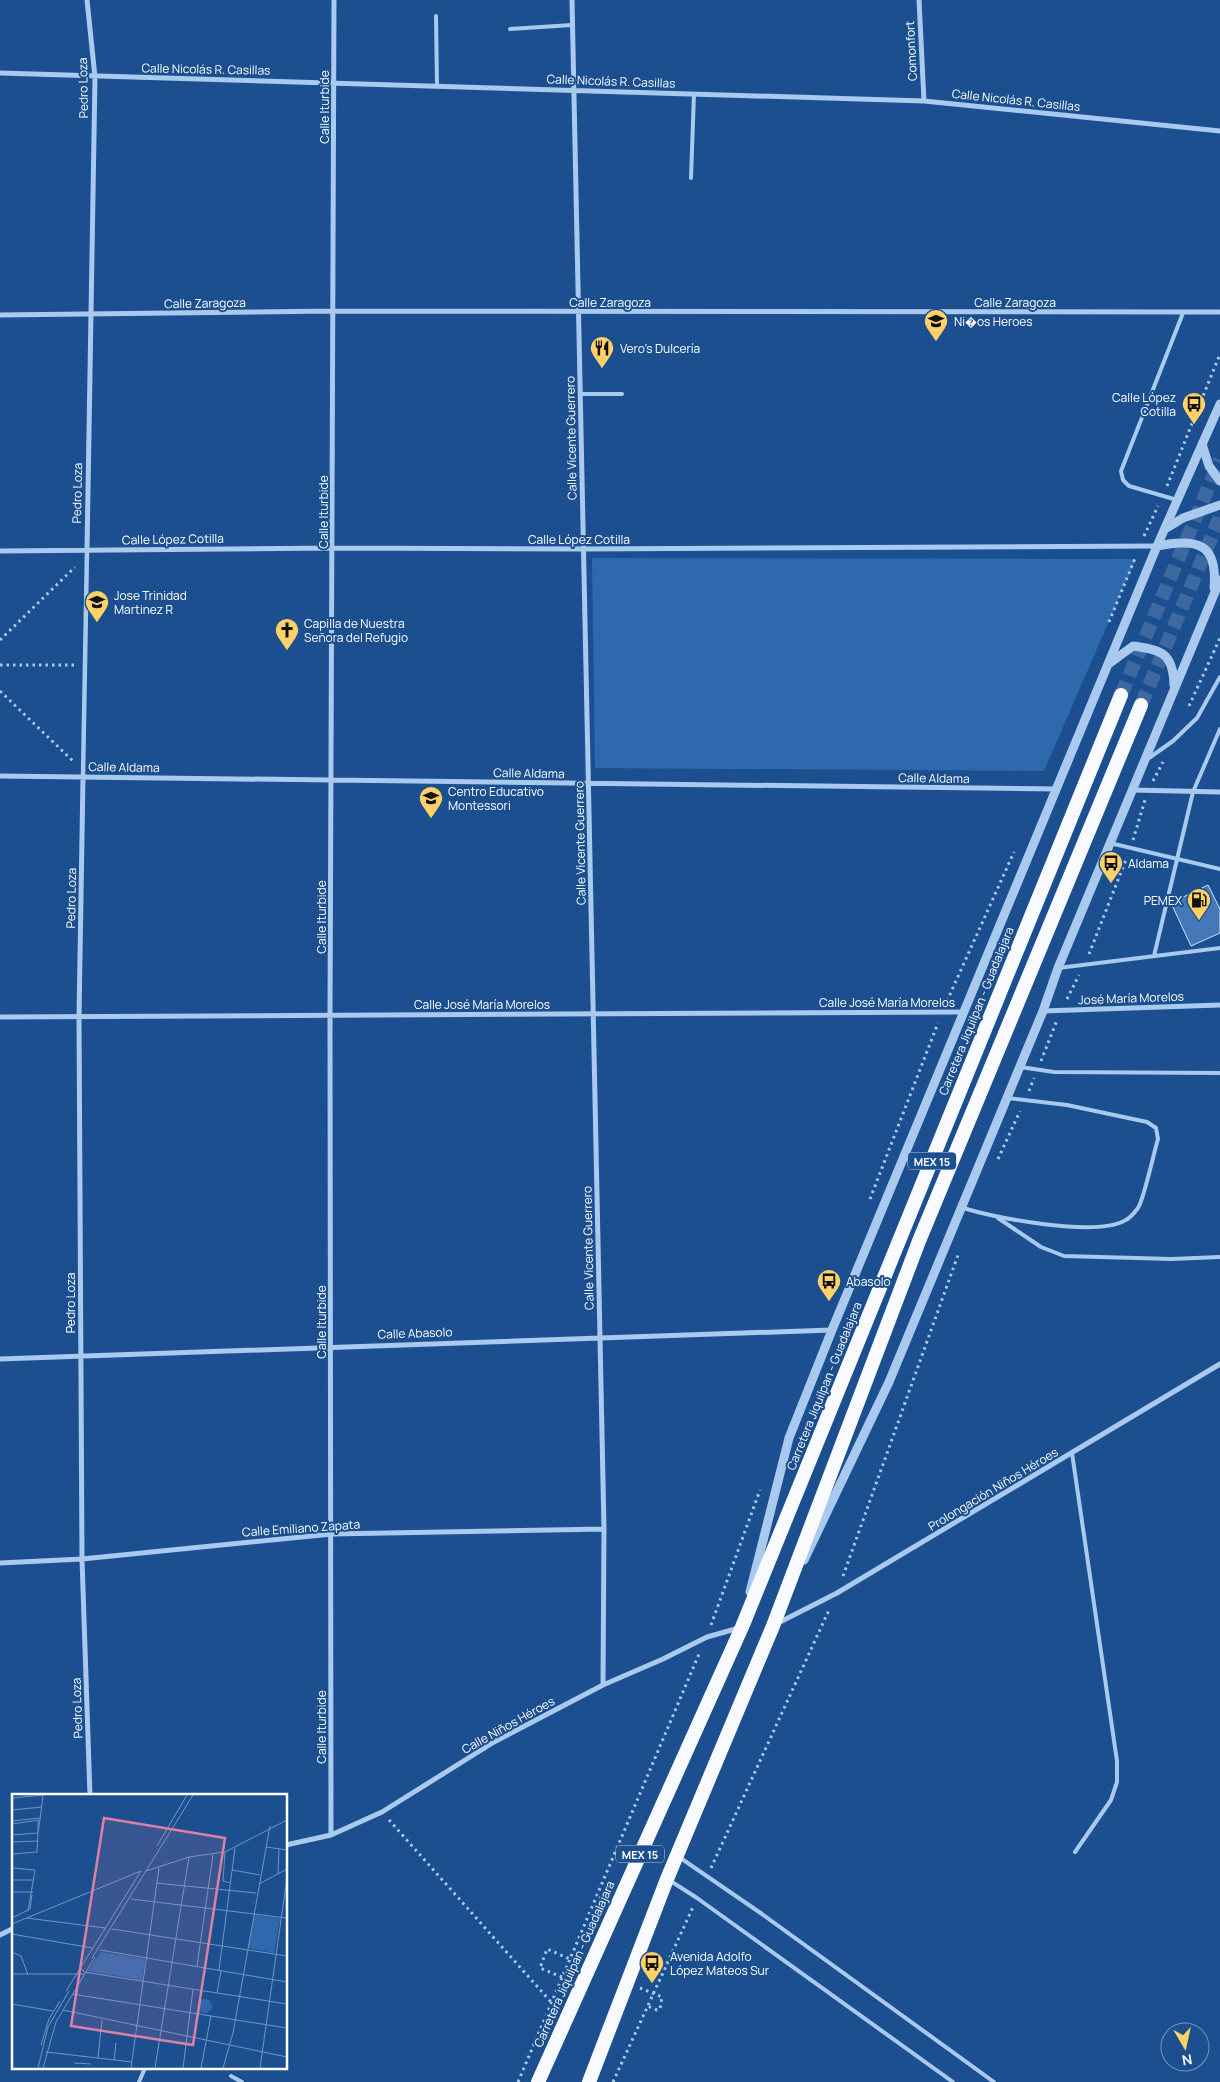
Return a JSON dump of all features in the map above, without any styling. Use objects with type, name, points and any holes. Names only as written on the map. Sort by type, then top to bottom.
[{"type":"highway","name":"Carretera Jiquilpan - Guadalajara","points":[[538,2082],[742,1627],[1121,695]]},
{"type":"highway","name":"MEX 15","points":[[589,2082],[667,1879],[773,1626],[919,1241],[1141,705]]},
{"type":"street","name":"Pedro Loza","points":[[87,0],[95,77],[89,315],[79,1016],[82,1559],[90,1794]]},
{"type":"street","name":"Calle Iturbide","points":[[331,1835],[330,1015],[334,0]]},
{"type":"street","name":"Calle Vicente Guerrero","points":[[572,0],[604,1529],[603,1685]]},
{"type":"street","name":"Comonfort","points":[[919,0],[924,101]]},
{"type":"street","name":"Calle Nicolás R. Casillas","points":[[0,73],[924,101],[1220,131]]},
{"type":"street","name":"Calle Zaragoza","points":[[0,315],[333,311],[1220,312]]},
{"type":"street","points":[[742,1627],[789,1438],[832,1330],[1110,664],[1157,546],[1220,404]]},
{"type":"street","points":[[1202,444],[1209,466],[1220,481]]},
{"type":"street","points":[[1165,529],[1183,518],[1220,505]]},
{"type":"street","points":[[1157,546],[1180,542],[1201,547],[1209,553],[1213,563],[1213,599]]},
{"type":"street","name":"Calle López Cotilla","points":[[0,551],[333,548],[584,550],[1157,546]]},
{"type":"street","points":[[773,1626],[889,1382],[1043,1011],[1058,968],[1132,790],[1147,759],[1174,688],[1220,580]]},
{"type":"street","points":[[1110,664],[1133,646],[1154,649],[1171,661],[1174,670],[1174,688]]},
{"type":"street","name":"Calle Aldama","points":[[0,776],[83,774],[331,780],[1057,789]]},
{"type":"street","points":[[1132,790],[1147,792],[1220,792]]},
{"type":"street","name":"José María Morelos","points":[[1043,1011],[1220,1005]]},
{"type":"street","name":"Calle José María Morelos","points":[[0,1017],[965,1012]]},
{"type":"street","name":"Calle Abasolo","points":[[0,1359],[832,1330]]},
{"type":"street","name":"Prolongación Niños Héroes","points":[[773,1626],[837,1593],[1220,1364]]},
{"type":"street","name":"Calle Emiliano Zapata","points":[[0,1563],[82,1559],[332,1534],[604,1529]]},
{"type":"street","name":"Calle Niños Héroes","points":[[288,1845],[331,1835],[382,1812],[494,1742],[603,1685],[663,1659],[707,1637],[742,1627]]},
{"type":"street","points":[[0,1935],[12,1929]]},
{"type":"lane","points":[[436,16],[437,86]]},
{"type":"lane","points":[[510,29],[572,25]]},
{"type":"lane","points":[[691,178],[694,94]]},
{"type":"lane","points":[[1177,500],[1129,486],[1123,480],[1121,471],[1182,312]]},
{"type":"lane","points":[[580,394],[622,394]]},
{"type":"lane","points":[[1147,759],[1173,741],[1197,718],[1220,677]]},
{"type":"lane","points":[[1154,956],[1193,792],[1220,729]]},
{"type":"lane","points":[[1110,843],[1220,869]]},
{"type":"lane","points":[[1058,968],[1085,963],[1220,948]]},
{"type":"lane","points":[[1020,1067],[1054,1072],[1220,1073]]},
{"type":"lane","points":[[961,1207],[995,1217],[1062,1226],[1109,1226],[1126,1221],[1139,1207],[1158,1139],[1156,1128],[1147,1122],[1067,1105],[1007,1098]]},
{"type":"lane","points":[[995,1217],[1041,1247],[1064,1256],[1171,1259],[1220,1256]]},
{"type":"lane","points":[[1072,1453],[1117,1761],[1117,1782],[1111,1800],[1075,1852]]},
{"type":"lane","points":[[677,1855],[994,2082]]},
{"type":"lane","points":[[667,1879],[697,1898],[953,2082]]},
{"type":"lane","points":[[139,2082],[144,2070]]},
{"type":"lane","points":[[231,2076],[242,2082]]},
{"type":"path","points":[[0,640],[86,557]]},
{"type":"path","points":[[1189,707],[1220,638]]},
{"type":"path","points":[[0,665],[85,665]]},
{"type":"path","points":[[0,690],[83,774]]},
{"type":"path","points":[[998,1160],[1025,1101],[1061,1010],[1085,963],[1131,848],[1147,792],[1173,741]]},
{"type":"path","points":[[707,1876],[837,1593],[960,1248]]},
{"type":"path","points":[[518,2082],[707,1637]]},
{"type":"path","points":[[382,1812],[551,2002]]},
{"type":"path","points":[[613,2082],[697,1898]]},
{"type":"path","points":[[550,1951],[547,1949],[540,1968],[562,1977]]},
{"type":"path","points":[[647,2006],[657,2010],[660,2009],[662,1997],[655,1994]]},
{"type":"shaded area","points":[[592,558],[1136,559],[1044,771],[595,768]]},
{"type":"building","name":"PEMEX","points":[[1208,885],[1220,909],[1220,933],[1191,946],[1171,903]]},
{"type":"tunnel","points":[[1121,695],[1220,460]]},
{"type":"tunnel","points":[[1141,705],[1220,517]]},
{"type":"place","name":"Ni�os Heroes","points":[[936,342]]},
{"type":"place","name":"Vero's Dulcería","points":[[602,369]]},
{"type":"place","name":"Calle López Cotilla","points":[[1194,425]]},
{"type":"place","name":"Jose Trinidad Martinez R","points":[[97,623]]},
{"type":"place","name":"Capilla de Nuestra Señora del Refugio","points":[[287,651]]},
{"type":"place","name":"Centro Educativo Montessori","points":[[431,819]]},
{"type":"place","name":"Aldama","points":[[1111,884]]},
{"type":"place","name":"PEMEX","points":[[1199,921]]},
{"type":"place","name":"Abasolo","points":[[829,1302]]},
{"type":"place","name":"Avenida Adolfo López Mateos Sur","points":[[652,1984]]}]
